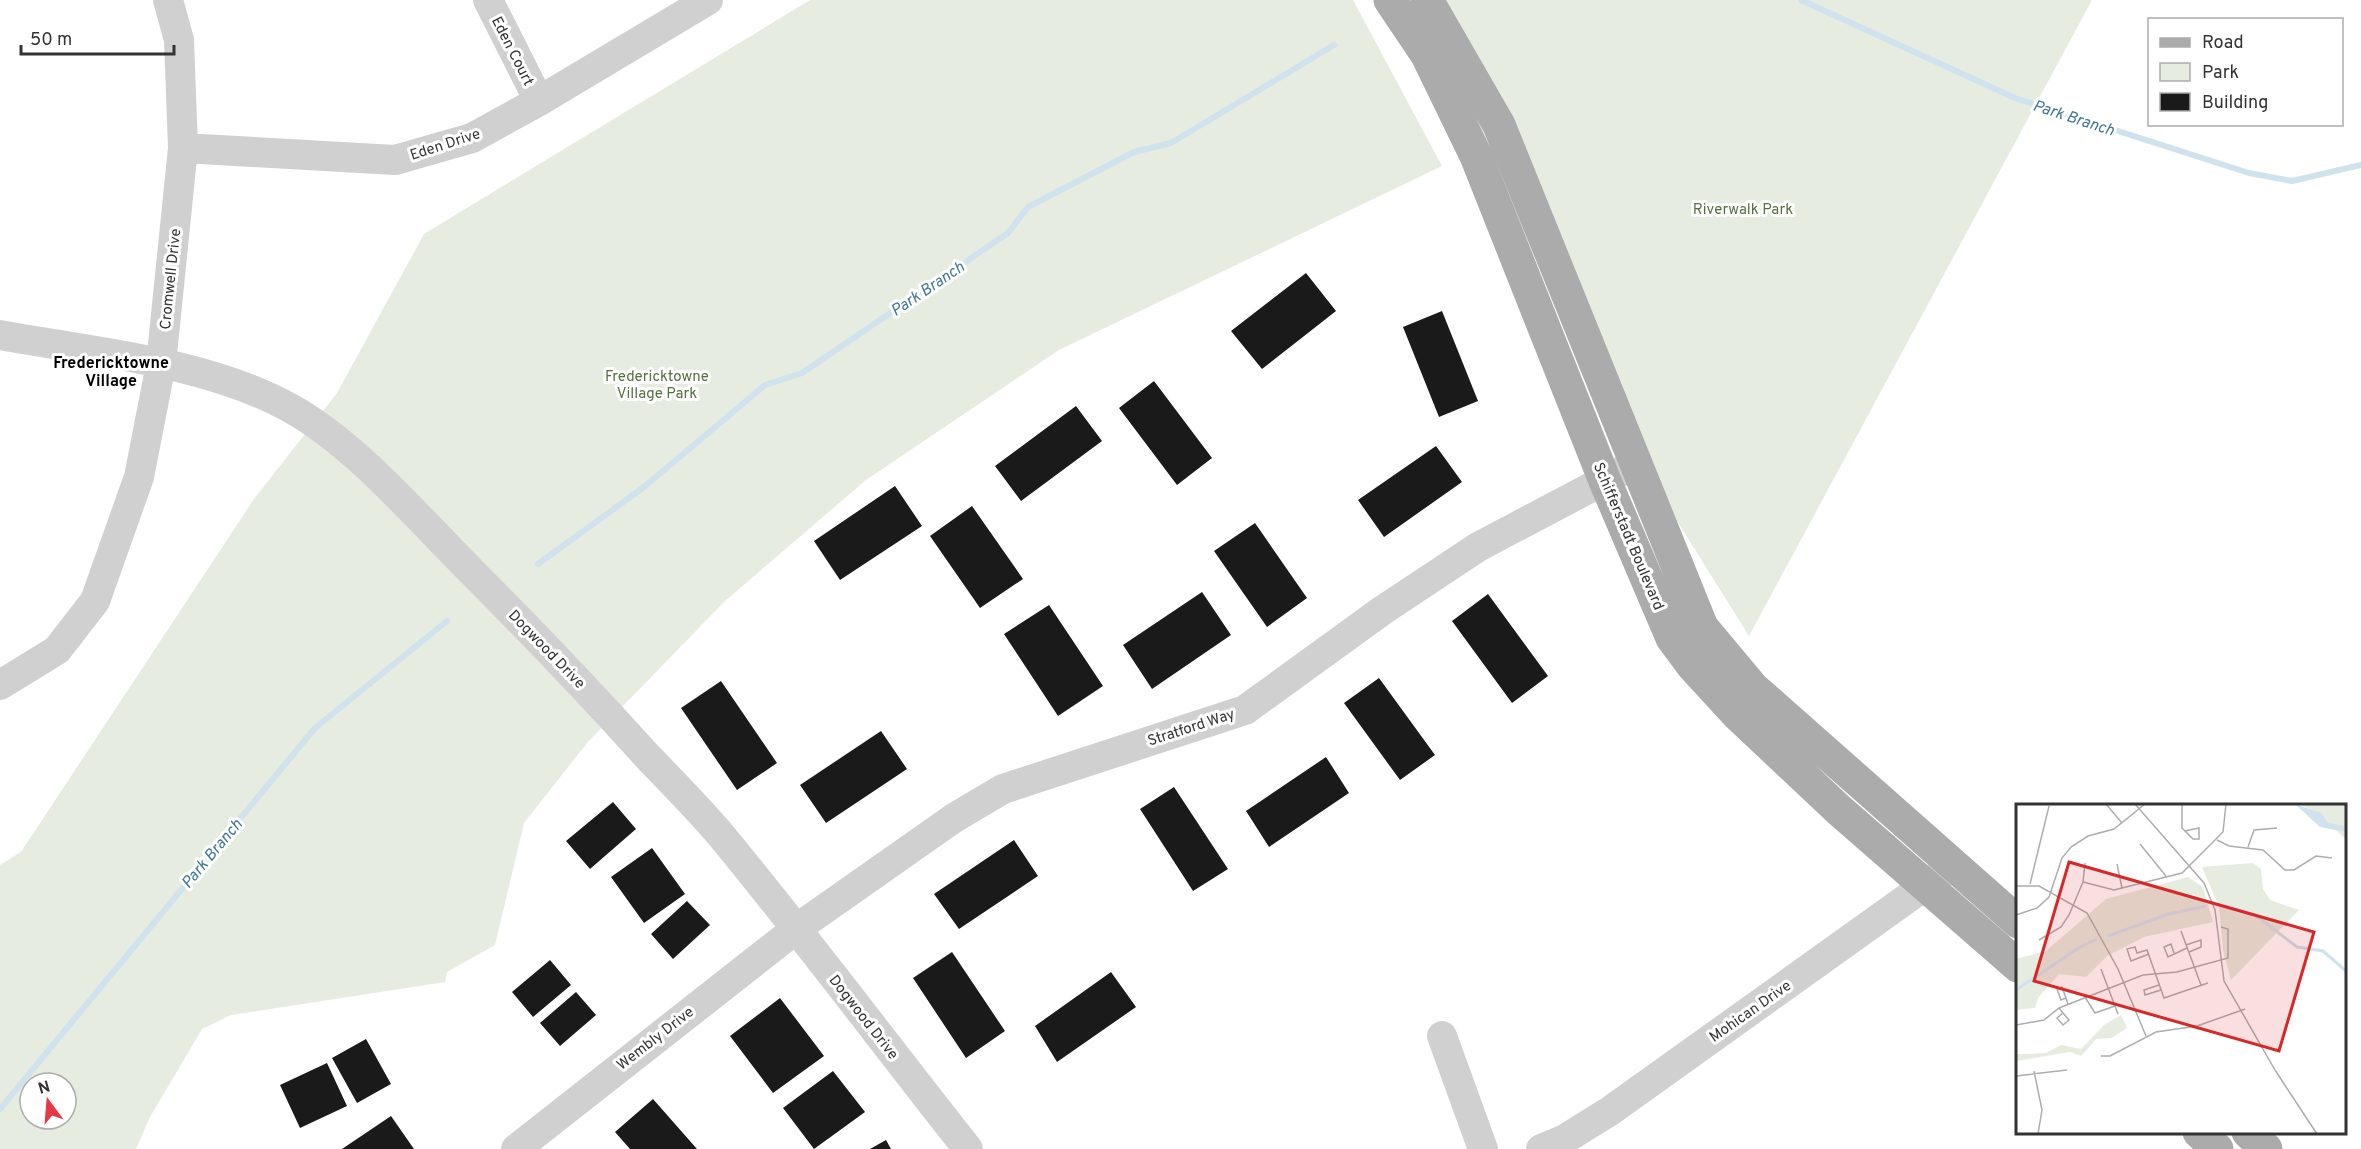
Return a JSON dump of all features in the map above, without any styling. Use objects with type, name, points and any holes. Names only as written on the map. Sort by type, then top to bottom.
[{"type":"main road","name":"Schifferstadt Boulevard","points":[[1390,0],[1427,55],[1476,156],[1605,481],[1672,639],[1692,665],[1738,715],[1839,810],[2016,964]]},
{"type":"main road","name":"Schifferstadt Boulevard","points":[[1427,0],[1499,125],[1637,463],[1681,581],[1702,627],[1753,688],[2016,920]]},
{"type":"main road","points":[[2201,1134],[2217,1149]]},
{"type":"main road","points":[[2250,1134],[2266,1149]]},
{"type":"street","name":"Cromwell Drive","points":[[0,685],[57,650],[95,601],[139,477],[161,364],[183,148],[179,40],[168,0]]},
{"type":"street","name":"Eden Court","points":[[488,0],[539,101]]},
{"type":"street","name":"Eden Drive","points":[[183,148],[395,160],[472,138],[539,101],[708,0]]},
{"type":"street","name":"Dogwood Drive","points":[[0,335],[161,364],[255,391],[292,409],[330,434],[378,477],[578,680],[717,831],[968,1149]]},
{"type":"street","name":"Stratford Way","points":[[796,929],[954,818],[1003,789],[1245,710],[1383,610],[1478,547],[1637,463]]},
{"type":"street","name":"Mohican Drive","points":[[1541,1149],[1565,1139],[1610,1111],[1927,886],[1953,865]]},
{"type":"street","name":"Wembly Drive","points":[[516,1149],[796,929]]},
{"type":"street","points":[[1442,1036],[1483,1149]]},
{"type":"green space","name":"Fredericktowne Village Park","points":[[810,0],[1353,0],[1442,166],[1059,350],[866,480],[725,601],[587,743],[524,823],[495,945],[447,972],[445,982],[231,1015],[202,1029],[150,1117],[136,1149],[0,1149],[0,865],[21,852],[254,499],[337,393],[424,234]]},
{"type":"green space","name":"Riverwalk Park","points":[[1443,0],[2092,0],[1749,636],[1597,393],[1474,124]]},
{"type":"building","points":[[1306,273],[1336,311],[1262,369],[1231,331]]},
{"type":"building","points":[[1442,311],[1478,401],[1439,417],[1403,327]]},
{"type":"building","points":[[1154,381],[1212,458],[1177,485],[1119,408]]},
{"type":"building","points":[[1076,406],[1102,441],[1021,501],[995,466]]},
{"type":"building","points":[[1436,446],[1462,482],[1384,537],[1358,500]]},
{"type":"building","points":[[895,486],[922,526],[840,580],[814,541]]},
{"type":"building","points":[[972,506],[1023,579],[980,608],[930,536]]},
{"type":"building","points":[[1255,523],[1307,598],[1267,627],[1214,551]]},
{"type":"building","points":[[1202,592],[1231,635],[1152,689],[1123,645]]},
{"type":"building","points":[[1488,594],[1548,676],[1512,703],[1452,621]]},
{"type":"building","points":[[1049,605],[1103,686],[1058,716],[1004,634]]},
{"type":"building","points":[[1379,678],[1435,755],[1400,780],[1344,703]]},
{"type":"building","points":[[721,681],[777,763],[737,790],[681,708]]},
{"type":"building","points":[[881,731],[907,769],[826,823],[800,785]]},
{"type":"building","points":[[1326,757],[1349,793],[1269,847],[1246,811]]},
{"type":"building","points":[[1174,787],[1228,869],[1193,891],[1140,809]]},
{"type":"building","points":[[613,802],[636,829],[590,869],[566,841]]},
{"type":"building","points":[[1014,840],[1038,876],[959,929],[934,894]]},
{"type":"building","points":[[652,848],[685,894],[644,923],[611,877]]},
{"type":"building","points":[[687,901],[710,925],[673,959],[651,934]]},
{"type":"building","points":[[952,952],[1005,1031],[966,1058],[913,978]]},
{"type":"building","points":[[550,960],[571,985],[533,1017],[512,992]]},
{"type":"building","points":[[1111,972],[1136,1007],[1057,1062],[1035,1026]]},
{"type":"building","points":[[576,992],[596,1015],[560,1046],[540,1023]]},
{"type":"building","points":[[780,998],[824,1056],[773,1093],[730,1036]]},
{"type":"building","points":[[366,1039],[391,1084],[357,1103],[332,1058]]},
{"type":"building","points":[[327,1063],[347,1106],[300,1128],[280,1085]]},
{"type":"building","points":[[833,1071],[865,1112],[814,1149],[783,1108]]},
{"type":"building","points":[[653,1099],[697,1149],[630,1149],[615,1132]]},
{"type":"building","points":[[391,1116],[414,1149],[342,1149]]},
{"type":"building","points":[[886,1140],[891,1149],[870,1149]]},
{"type":"waterway","name":"Park Branch","points":[[1801,0],[2015,98],[2249,173],[2292,181],[2361,165]]},
{"type":"waterway","name":"Park Branch","points":[[538,564],[644,487],[765,385],[802,373],[1008,233],[1028,207],[1134,152],[1171,143],[1334,45]]},
{"type":"waterway","name":"Park Branch","points":[[0,1109],[315,728],[447,621]]},
{"type":"district","name":"Fredericktowne Village","points":[[111,371]]}]
